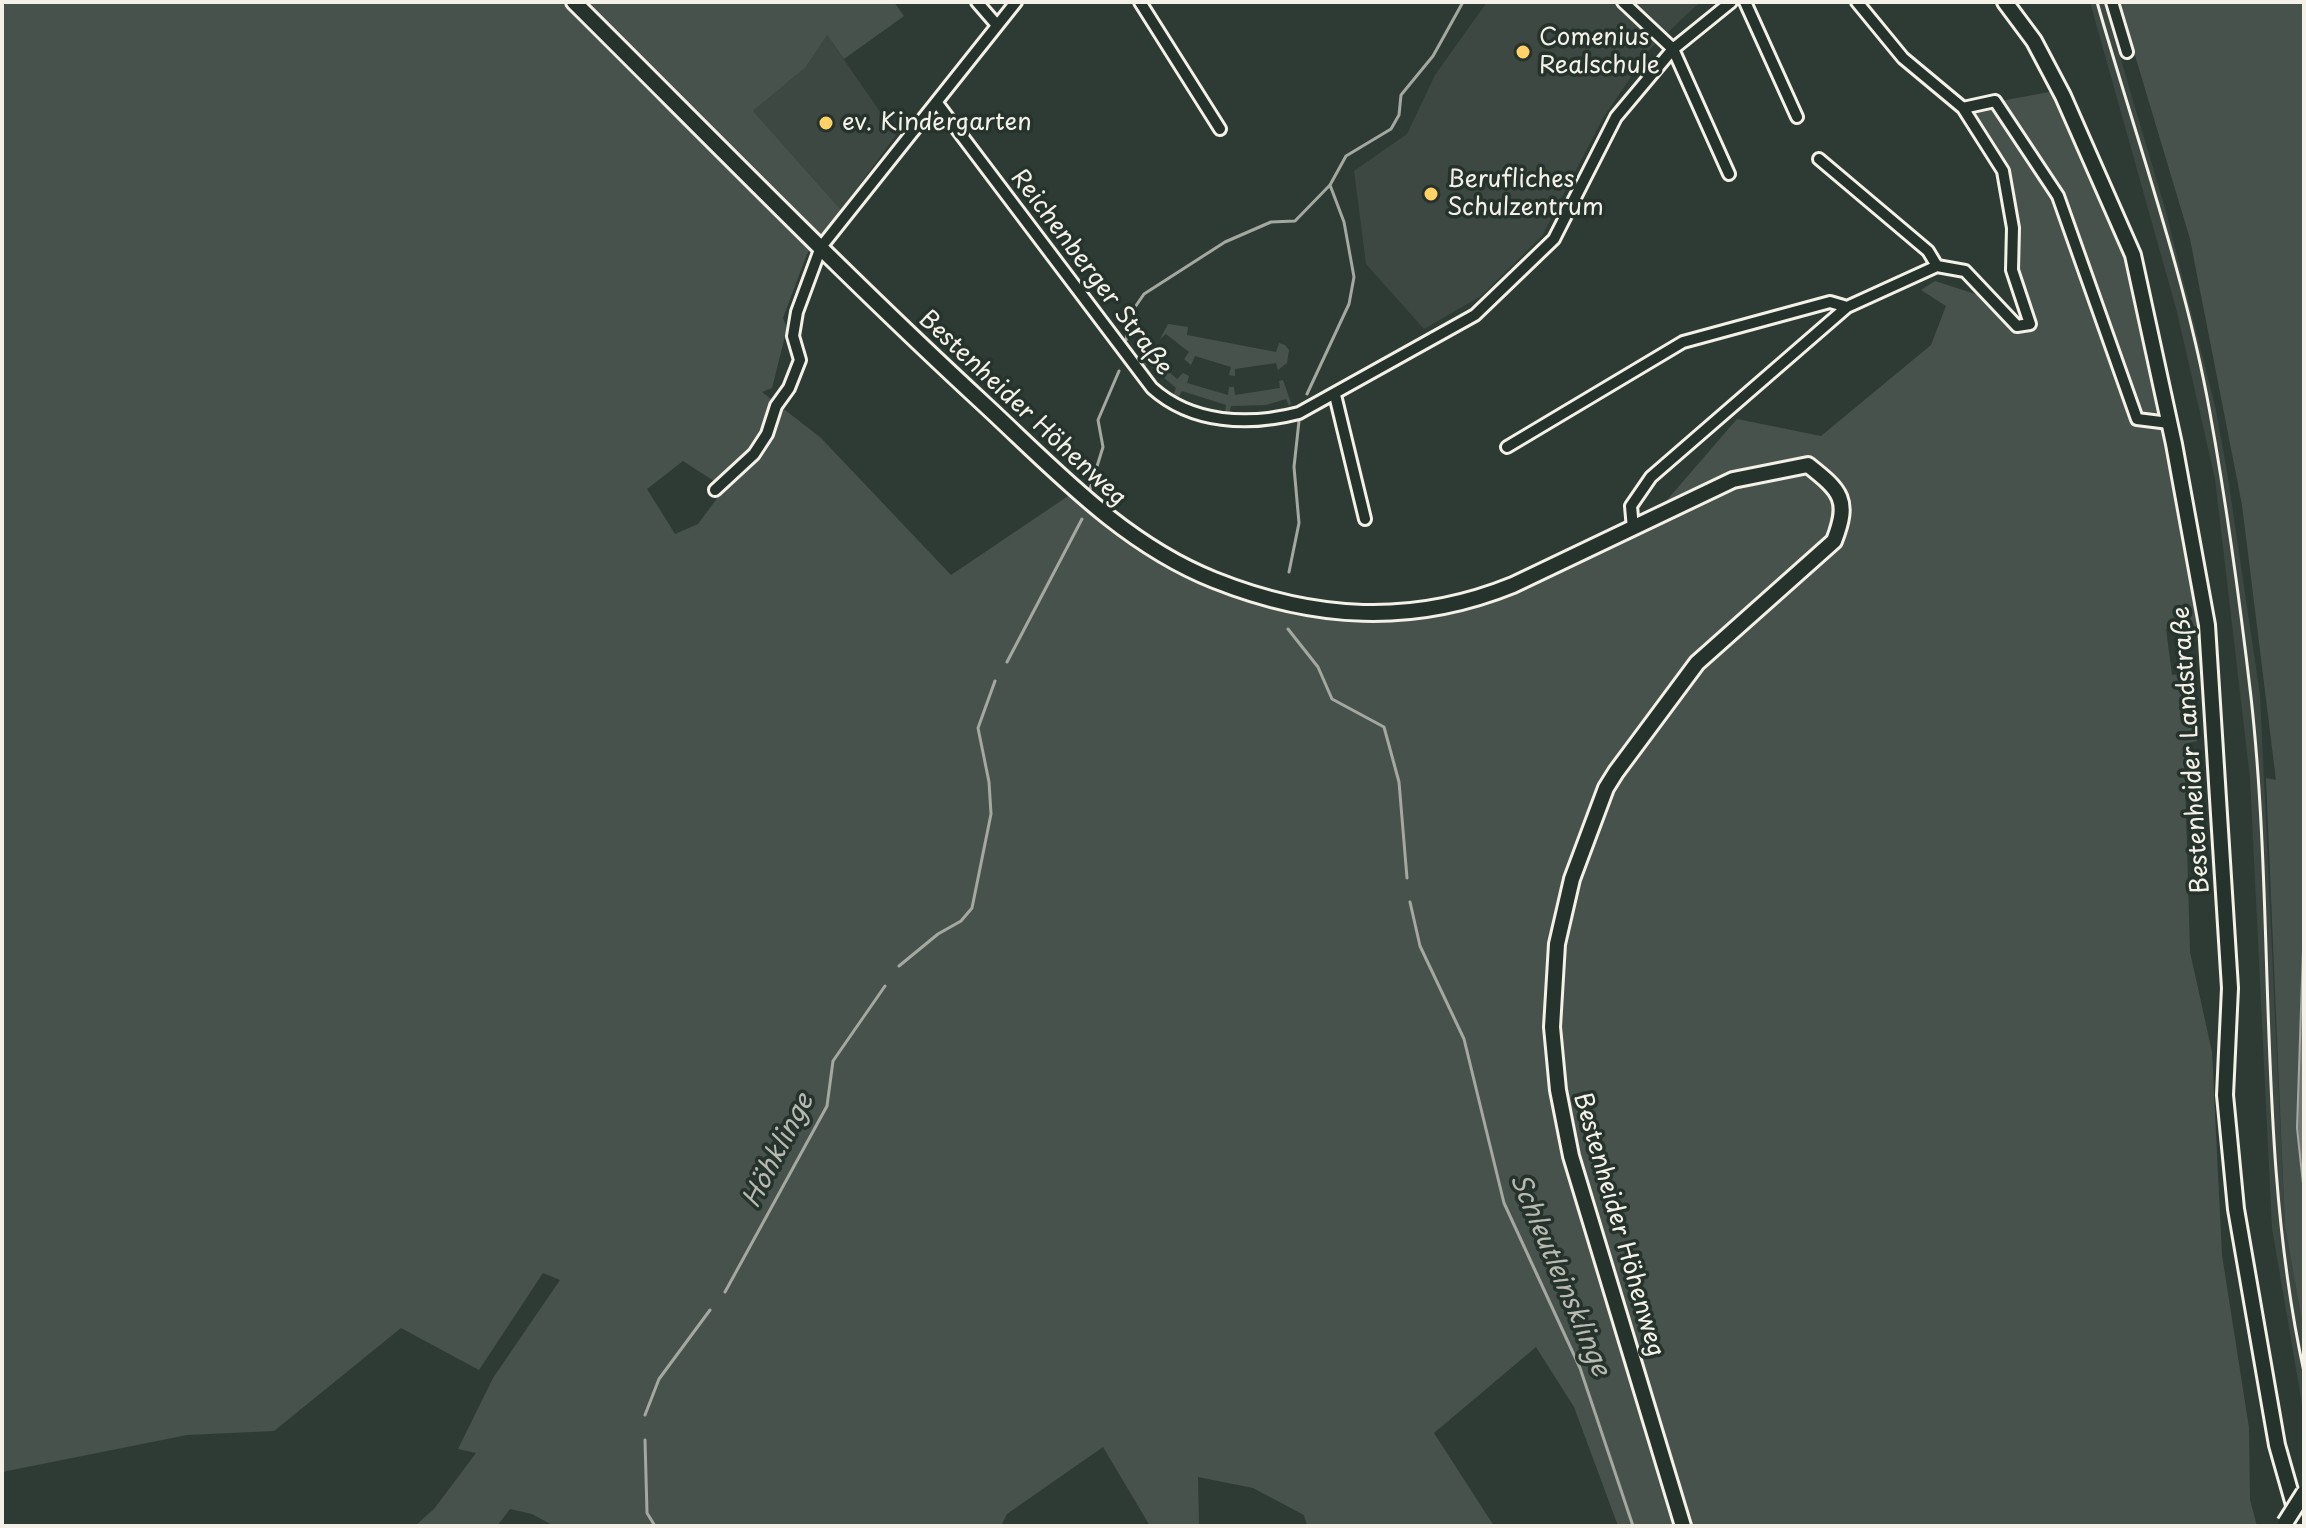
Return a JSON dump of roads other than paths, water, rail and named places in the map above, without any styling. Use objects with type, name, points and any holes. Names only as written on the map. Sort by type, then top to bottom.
[{"type":"street","name":"Bestenheider Höhenweg","points":[[574,2],[917,342],[1115,526],[1212,580],[1307,610],[1415,613],[1484,597],[1733,480],[1808,465],[1836,487],[1844,514],[1834,541],[1697,663],[1606,788],[1572,879],[1557,944],[1552,1027],[1558,1090],[1571,1156],[1683,1526]]},
{"type":"street","points":[[977,2],[996,24]]},
{"type":"street","points":[[715,490],[754,454],[767,434],[776,406],[789,388],[800,360],[793,336],[797,312],[821,247],[1016,2]]},
{"type":"street","points":[[1140,2],[1220,129]]},
{"type":"street","points":[[1623,2],[1673,49],[1729,174]]},
{"type":"street","name":"Reichenberger Straße","points":[[937,103],[1160,396],[1223,421],[1281,418],[1335,395],[1475,315],[1554,239],[1616,117],[1673,49],[1731,2]]},
{"type":"street","points":[[1745,2],[1797,117]]},
{"type":"street","points":[[1633,529],[1631,506],[1651,477],[1847,307],[1937,266],[1965,271],[2017,326],[2030,324],[2012,270],[2013,228],[2003,171],[1963,108],[1903,58],[1857,2]]},
{"type":"street","name":"Bestenheider Landstraße","points":[[2005,2],[2034,41],[2063,96],[2133,255],[2169,423],[2207,625],[2230,988],[2225,1095],[2236,1209],[2277,1445],[2300,1526]]},
{"type":"street","points":[[2112,2],[2127,52]]},
{"type":"street","points":[[1963,108],[1995,101],[2051,184],[2058,196],[2137,419],[2169,423]]},
{"type":"street","points":[[1819,159],[1928,251],[1937,266]]},
{"type":"street","points":[[1507,447],[1683,342],[1830,302],[1847,307]]},
{"type":"street","points":[[1335,395],[1365,519]]},
{"type":"street","points":[[2284,1525],[2304,1493]]},
{"type":"waterway","name":"Höhklinge","points":[[1126,340],[1131,313],[1144,294],[1225,242],[1271,222],[1295,221],[1330,185],[1346,156],[1391,129],[1399,115],[1401,95],[1433,56],[1463,2]]},
{"type":"waterway","name":"Schleutleinsklinge","points":[[1307,394],[1349,304],[1354,277],[1344,222],[1330,185]]},
{"type":"waterway","name":"Höhklinge","points":[[1090,489],[1103,447],[1098,420],[1119,371]]},
{"type":"waterway","name":"Schleutleinsklinge","points":[[1289,572],[1299,523],[1294,467],[1299,421]]},
{"type":"waterway","name":"Höhklinge","points":[[1007,662],[1082,519]]},
{"type":"waterway","name":"Schleutleinsklinge","points":[[1288,629],[1318,667],[1332,699],[1384,727],[1399,782],[1407,878]]},
{"type":"waterway","name":"Höhklinge","points":[[899,966],[938,934],[961,921],[972,908],[991,814],[989,782],[978,728],[995,681]]},
{"type":"waterway","name":"Schleutleinsklinge","points":[[1410,902],[1420,946],[1464,1039],[1504,1203],[1580,1368],[1633,1526]]},
{"type":"waterway","name":"Höhklinge","points":[[725,1292],[827,1106],[833,1061],[885,986]]},
{"type":"waterway","name":"Höhklinge","points":[[645,1415],[659,1379],[710,1310]]},
{"type":"waterway","name":"Höhklinge","points":[[645,1440],[647,1513],[655,1526]]},
{"type":"railway","points":[[2097,2],[2188,311],[2228,519],[2251,697],[2258,782],[2279,1205],[2289,1289],[2304,1372]]},
{"type":"place","name":"Comenius Realschule","points":[[1523,52]]},
{"type":"place","name":"ev. Kindergarten","points":[[826,123]]},
{"type":"place","name":"Berufliches Schulzentrum","points":[[1431,194]]}]
